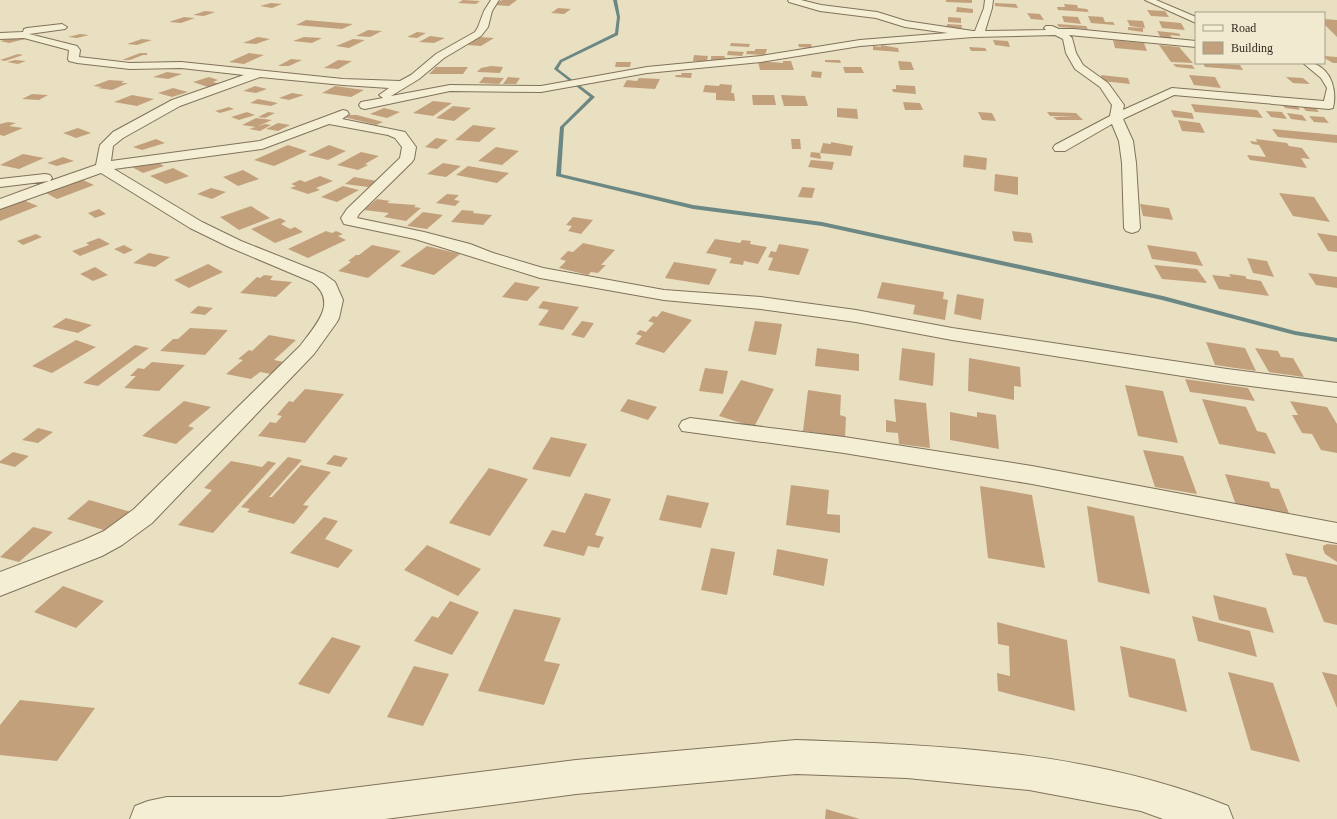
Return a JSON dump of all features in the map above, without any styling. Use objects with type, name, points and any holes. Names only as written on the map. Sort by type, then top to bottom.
[{"type":"street","points":[[0,204],[80,175],[116,164],[262,145],[280,140],[329,120],[365,105],[404,85],[440,56],[478,34],[483,27],[488,11],[495,0]]},
{"type":"street","points":[[792,0],[820,8],[877,15],[905,24],[976,34]]},
{"type":"street","points":[[976,34],[988,8],[989,0]]},
{"type":"street","points":[[1149,0],[1195,20]]},
{"type":"street","points":[[62,27],[0,36],[24,35],[73,48],[76,50],[73,59],[130,66],[181,65],[344,82],[450,88],[529,89],[552,88],[647,70],[761,59],[860,43],[976,34],[1052,30],[1195,44]]},
{"type":"street","points":[[1052,30],[1067,38],[1071,52],[1079,67],[1104,85],[1118,105],[1116,118],[1126,141],[1129,163],[1132,228]]},
{"type":"street","points":[[1060,148],[1116,118],[1172,91],[1329,105],[1336,90],[1325,76],[1309,64]]},
{"type":"street","points":[[103,168],[107,145],[110,141],[128,129],[176,103],[260,74]]},
{"type":"street","points":[[365,105],[450,88]]},
{"type":"street","points":[[329,120],[400,135],[409,147],[407,159],[352,212],[349,218],[350,221],[418,235],[464,248],[493,259],[533,271],[664,295],[761,303],[856,316],[952,334],[1227,376],[1337,390]]},
{"type":"street","points":[[0,584],[93,548],[113,538],[143,516],[307,350],[330,318],[334,300],[329,286],[318,278],[235,244],[196,225],[103,168]]},
{"type":"street","points":[[0,183],[80,175]]},
{"type":"street","points":[[690,426],[844,445],[1017,472],[1337,533]]},
{"type":"street","points":[[148,819],[167,815],[280,815],[576,777],[796,757],[907,761],[1029,773],[1141,794],[1215,819]]},
{"type":"building","points":[[463,0],[480,1],[476,4],[458,3]]},
{"type":"building","points":[[502,0],[517,0],[509,6],[494,5]]},
{"type":"building","points":[[946,0],[972,0],[972,3],[946,2]]},
{"type":"building","points":[[271,3],[282,4],[272,8],[260,6]]},
{"type":"building","points":[[995,3],[1016,4],[1018,8],[995,6]]},
{"type":"building","points":[[1064,4],[1077,5],[1078,8],[1087,9],[1089,12],[1058,10],[1057,7],[1065,7]]},
{"type":"building","points":[[957,7],[973,9],[973,13],[956,12]]},
{"type":"building","points":[[558,8],[571,9],[564,14],[551,13]]},
{"type":"building","points":[[1147,10],[1165,11],[1169,17],[1151,16]]},
{"type":"building","points":[[205,11],[215,12],[204,16],[193,15]]},
{"type":"building","points":[[1027,13],[1040,14],[1044,20],[1031,19]]},
{"type":"building","points":[[1062,16],[1078,17],[1081,24],[1064,22]]},
{"type":"building","points":[[1088,16],[1103,17],[1105,22],[1113,22],[1115,25],[1091,23]]},
{"type":"building","points":[[184,17],[195,18],[181,23],[169,22]]},
{"type":"building","points":[[948,17],[961,18],[961,23],[948,22]]},
{"type":"building","points":[[1325,19],[1337,20],[1337,37],[1325,25]]},
{"type":"building","points":[[306,20],[353,24],[342,29],[296,25]]},
{"type":"building","points":[[1127,20],[1143,21],[1145,28],[1130,26]]},
{"type":"building","points":[[1159,21],[1181,23],[1185,30],[1162,28]]},
{"type":"building","points":[[947,24],[962,25],[961,30],[947,29]]},
{"type":"building","points":[[1057,24],[1086,26],[1088,29],[1059,27]]},
{"type":"building","points":[[1128,27],[1143,28],[1143,32],[1128,30]]},
{"type":"building","points":[[368,30],[382,31],[370,37],[356,36]]},
{"type":"building","points":[[1157,31],[1176,33],[1180,34],[1180,36],[1170,35],[1173,39],[1161,38]]},
{"type":"building","points":[[417,32],[426,33],[417,38],[407,37]]},
{"type":"building","points":[[80,34],[89,35],[77,38],[68,37]]},
{"type":"building","points":[[24,35],[33,37],[9,43],[0,41]]},
{"type":"building","points":[[430,36],[445,38],[434,43],[419,42]]},
{"type":"building","points":[[258,37],[270,39],[256,44],[243,43]]},
{"type":"building","points":[[304,37],[322,38],[312,43],[293,41]]},
{"type":"building","points":[[480,37],[494,38],[481,46],[467,45]]},
{"type":"building","points":[[142,39],[152,40],[137,45],[127,44]]},
{"type":"building","points":[[353,39],[365,40],[349,48],[336,46]]},
{"type":"building","points":[[993,40],[1008,41],[1010,47],[995,45]]},
{"type":"building","points":[[1113,40],[1144,43],[1147,51],[1115,48]]},
{"type":"building","points":[[731,43],[750,44],[749,47],[730,46]]},
{"type":"building","points":[[798,44],[811,44],[812,48],[799,47]]},
{"type":"building","points":[[881,45],[898,48],[899,52],[873,50],[873,46],[881,47]]},
{"type":"building","points":[[1159,45],[1179,47],[1193,63],[1171,62]]},
{"type":"building","points":[[969,47],[985,48],[987,51],[971,51]]},
{"type":"building","points":[[755,49],[767,49],[765,55],[746,54],[747,51],[755,51]]},
{"type":"building","points":[[728,51],[744,52],[742,56],[727,55]]},
{"type":"building","points":[[140,53],[147,53],[147,55],[130,60],[122,60]]},
{"type":"building","points":[[249,53],[264,55],[244,64],[229,62]]},
{"type":"building","points":[[18,54],[23,55],[5,61],[0,60]]},
{"type":"building","points":[[694,55],[708,56],[707,61],[693,61]]},
{"type":"building","points":[[711,56],[724,56],[726,59],[711,60]]},
{"type":"building","points":[[1325,56],[1337,57],[1337,63],[1333,63],[1326,59]]},
{"type":"building","points":[[291,59],[302,60],[289,66],[278,66]]},
{"type":"building","points":[[15,60],[26,61],[18,64],[7,62]]},
{"type":"building","points":[[338,60],[352,61],[338,69],[324,68]]},
{"type":"building","points":[[825,60],[840,60],[841,63],[825,62]]},
{"type":"building","points":[[758,61],[783,63],[783,61],[791,61],[794,70],[760,70]]},
{"type":"building","points":[[898,61],[911,62],[914,70],[900,70]]},
{"type":"building","points":[[616,62],[631,62],[630,67],[615,67]]},
{"type":"building","points":[[1173,64],[1192,65],[1195,69],[1176,67]]},
{"type":"building","points":[[1204,64],[1240,65],[1243,70],[1205,67]]},
{"type":"building","points":[[491,66],[503,67],[500,73],[477,72],[481,68]]},
{"type":"building","points":[[436,67],[468,67],[463,74],[429,74]]},
{"type":"building","points":[[843,67],[861,67],[864,73],[845,73]]},
{"type":"building","points":[[812,71],[822,72],[821,78],[811,77]]},
{"type":"building","points":[[167,72],[182,74],[168,79],[153,77]]},
{"type":"building","points":[[681,73],[692,73],[691,78],[675,77],[676,75],[682,75]]},
{"type":"building","points":[[1101,75],[1128,78],[1130,84],[1102,81]]},
{"type":"building","points":[[1189,75],[1215,77],[1221,88],[1194,85]]},
{"type":"building","points":[[209,77],[218,80],[213,82],[220,84],[208,87],[193,82]]},
{"type":"building","points":[[484,77],[504,78],[499,84],[479,83]]},
{"type":"building","points":[[508,77],[520,78],[516,84],[503,84]]},
{"type":"building","points":[[1286,77],[1303,78],[1310,84],[1293,83]]},
{"type":"building","points":[[639,78],[660,79],[655,89],[623,87],[627,80],[637,81]]},
{"type":"building","points":[[109,80],[124,81],[121,83],[128,83],[112,90],[93,86]]},
{"type":"building","points":[[720,84],[732,85],[731,93],[734,93],[735,101],[716,100],[716,93],[703,92],[705,85],[719,86]]},
{"type":"building","points":[[896,85],[915,86],[916,94],[893,92],[892,89],[896,89]]},
{"type":"building","points":[[255,86],[267,89],[256,93],[243,91]]},
{"type":"building","points":[[335,86],[364,90],[351,97],[322,93]]},
{"type":"building","points":[[173,88],[188,92],[172,97],[158,93]]},
{"type":"building","points":[[292,93],[304,95],[289,100],[279,98]]},
{"type":"building","points":[[32,94],[48,95],[39,100],[22,99]]},
{"type":"building","points":[[132,95],[154,99],[137,106],[114,102]]},
{"type":"building","points":[[752,95],[774,95],[776,105],[753,105]]},
{"type":"building","points":[[781,95],[805,96],[808,106],[784,106]]},
{"type":"building","points":[[258,99],[278,103],[271,106],[250,103]]},
{"type":"building","points":[[433,101],[452,103],[433,116],[413,113]]},
{"type":"building","points":[[903,102],[920,103],[923,110],[905,110]]},
{"type":"building","points":[[1281,103],[1296,104],[1300,110],[1285,108]]},
{"type":"building","points":[[1191,104],[1257,110],[1263,118],[1195,112]]},
{"type":"building","points":[[1301,105],[1314,106],[1319,112],[1306,111]]},
{"type":"building","points":[[453,106],[471,108],[454,121],[436,118]]},
{"type":"building","points":[[229,107],[234,109],[220,113],[215,111]]},
{"type":"building","points":[[384,108],[400,112],[387,118],[370,114]]},
{"type":"building","points":[[837,108],[857,109],[858,119],[837,117]]},
{"type":"building","points":[[1171,110],[1192,113],[1194,119],[1174,117]]},
{"type":"building","points":[[1266,111],[1282,112],[1287,119],[1271,117]]},
{"type":"building","points":[[247,112],[255,115],[239,120],[231,117]]},
{"type":"building","points":[[268,112],[275,113],[265,118],[258,117]]},
{"type":"building","points":[[978,112],[992,113],[996,121],[982,120]]},
{"type":"building","points":[[1047,112],[1076,113],[1083,120],[1057,120],[1053,117],[1075,116],[1050,116]]},
{"type":"building","points":[[1287,113],[1302,115],[1307,121],[1291,119]]},
{"type":"building","points":[[357,115],[383,122],[376,125],[344,117]]},
{"type":"building","points":[[1309,116],[1324,117],[1329,123],[1314,122]]},
{"type":"building","points":[[256,118],[272,120],[256,127],[242,125]]},
{"type":"building","points":[[1178,120],[1200,123],[1205,133],[1182,131]]},
{"type":"building","points":[[8,122],[16,123],[9,126],[23,128],[4,136],[0,135],[0,124]]},
{"type":"building","points":[[278,123],[290,125],[278,131],[266,129]]},
{"type":"building","points":[[265,124],[271,125],[260,131],[249,129]]},
{"type":"building","points":[[473,125],[496,128],[479,142],[455,140]]},
{"type":"building","points":[[78,128],[91,133],[76,138],[63,133]]},
{"type":"building","points":[[1272,129],[1337,135],[1337,143],[1278,137]]},
{"type":"building","points":[[436,138],[448,140],[437,149],[425,147]]},
{"type":"building","points":[[156,139],[165,143],[142,150],[133,147]]},
{"type":"building","points":[[791,139],[800,139],[801,149],[792,149]]},
{"type":"building","points":[[1256,139],[1287,143],[1289,146],[1302,148],[1310,159],[1301,158],[1307,168],[1250,160],[1247,155],[1266,157],[1259,145],[1252,144],[1250,141],[1257,142]]},
{"type":"building","points":[[831,142],[853,146],[851,156],[820,153],[823,143],[831,144]]},
{"type":"building","points":[[288,145],[307,151],[274,166],[254,160]]},
{"type":"building","points":[[329,145],[346,151],[328,160],[308,155]]},
{"type":"building","points":[[496,147],[519,151],[502,165],[478,161]]},
{"type":"building","points":[[361,152],[379,156],[365,164],[368,165],[358,170],[337,165]]},
{"type":"building","points":[[811,152],[820,153],[821,159],[810,157]]},
{"type":"building","points":[[23,154],[44,158],[19,169],[0,165]]},
{"type":"building","points":[[964,155],[987,158],[986,170],[963,167]]},
{"type":"building","points":[[63,157],[74,161],[57,166],[47,163]]},
{"type":"building","points":[[151,159],[164,166],[143,173],[130,166]]},
{"type":"building","points":[[811,160],[834,162],[832,170],[808,167]]},
{"type":"building","points":[[443,163],[461,166],[446,177],[427,174]]},
{"type":"building","points":[[468,166],[509,173],[497,183],[456,175]]},
{"type":"building","points":[[173,168],[189,176],[166,184],[150,176]]},
{"type":"building","points":[[243,170],[259,179],[238,186],[223,177]]},
{"type":"building","points":[[995,174],[1018,177],[1018,195],[994,191]]},
{"type":"building","points":[[320,176],[333,181],[316,188],[320,190],[308,194],[290,188],[296,186],[291,184],[300,180],[305,182]]},
{"type":"building","points":[[354,177],[377,181],[368,187],[345,184]]},
{"type":"building","points":[[83,180],[94,185],[57,199],[46,193],[53,191],[51,189]]},
{"type":"building","points":[[343,186],[359,190],[337,202],[321,197]]},
{"type":"building","points":[[802,187],[815,188],[812,198],[798,197]]},
{"type":"building","points":[[211,188],[226,192],[212,199],[197,194]]},
{"type":"building","points":[[1279,193],[1314,197],[1330,222],[1293,216]]},
{"type":"building","points":[[447,194],[459,195],[454,200],[460,201],[455,206],[436,203]]},
{"type":"building","points":[[377,199],[390,201],[387,203],[416,205],[414,207],[421,208],[406,221],[384,217],[389,213],[364,210]]},
{"type":"building","points":[[23,200],[38,206],[0,221],[0,209]]},
{"type":"building","points":[[1140,204],[1169,208],[1173,220],[1143,216]]},
{"type":"building","points":[[251,206],[270,218],[239,230],[220,217]]},
{"type":"building","points":[[99,209],[106,214],[95,218],[88,213]]},
{"type":"building","points":[[462,210],[492,215],[483,225],[451,222]]},
{"type":"building","points":[[423,212],[443,215],[427,229],[407,226]]},
{"type":"building","points":[[573,217],[593,220],[581,234],[568,231],[572,226],[566,225]]},
{"type":"building","points":[[280,218],[286,221],[281,224],[290,229],[295,227],[303,232],[275,243],[251,229]]},
{"type":"building","points":[[326,231],[332,233],[336,231],[343,234],[338,236],[346,240],[308,258],[288,249]]},
{"type":"building","points":[[1012,231],[1031,233],[1033,243],[1014,241]]},
{"type":"building","points":[[1317,233],[1337,236],[1337,252],[1328,251]]},
{"type":"building","points":[[36,234],[42,237],[23,245],[17,241]]},
{"type":"building","points":[[99,238],[110,244],[80,256],[72,251],[89,245],[86,243]]},
{"type":"building","points":[[715,239],[740,243],[742,240],[751,241],[750,244],[767,247],[758,264],[744,261],[743,265],[729,263],[732,258],[706,253]]},
{"type":"building","points":[[583,243],[615,250],[601,265],[606,265],[598,273],[591,272],[588,275],[559,268],[566,261],[560,259],[568,251],[573,252]]},
{"type":"building","points":[[779,244],[809,249],[799,275],[768,270],[773,258],[768,257],[771,251],[776,252]]},
{"type":"building","points":[[124,245],[133,250],[124,254],[114,249]]},
{"type":"building","points":[[372,245],[401,251],[368,278],[338,271],[351,262],[348,261]]},
{"type":"building","points":[[1147,245],[1196,252],[1203,266],[1152,259]]},
{"type":"building","points":[[427,246],[460,254],[434,275],[400,266]]},
{"type":"building","points":[[149,253],[170,257],[155,267],[133,263]]},
{"type":"building","points":[[1247,258],[1267,261],[1274,277],[1253,273]]},
{"type":"building","points":[[674,262],[717,269],[709,285],[665,278]]},
{"type":"building","points":[[208,264],[223,272],[189,288],[174,280]]},
{"type":"building","points":[[1154,265],[1197,269],[1207,283],[1162,279]]},
{"type":"building","points":[[95,267],[108,275],[93,281],[80,274]]},
{"type":"building","points":[[1308,273],[1337,277],[1337,288],[1316,285]]},
{"type":"building","points":[[1229,274],[1245,276],[1247,279],[1261,281],[1269,296],[1219,289],[1212,275],[1231,277]]},
{"type":"building","points":[[264,275],[273,276],[270,280],[292,282],[276,297],[240,293],[257,277],[260,278]]},
{"type":"building","points":[[515,282],[540,287],[527,301],[502,297]]},
{"type":"building","points":[[882,282],[944,292],[943,299],[948,300],[945,320],[913,314],[915,305],[877,298]]},
{"type":"building","points":[[957,294],[984,299],[981,320],[954,314]]},
{"type":"building","points":[[543,301],[579,307],[563,330],[538,325],[549,310],[538,308]]},
{"type":"building","points":[[198,306],[213,308],[205,315],[190,313]]},
{"type":"building","points":[[662,311],[692,320],[664,353],[635,344],[642,336],[636,334],[640,330],[646,332],[654,323],[648,321],[653,316],[657,317]]},
{"type":"building","points":[[66,318],[92,325],[78,333],[52,327]]},
{"type":"building","points":[[582,321],[594,323],[584,338],[571,335]]},
{"type":"building","points":[[755,321],[782,324],[776,355],[748,351]]},
{"type":"building","points":[[190,328],[228,330],[205,355],[160,351],[173,339],[178,339]]},
{"type":"building","points":[[269,335],[296,340],[274,360],[284,362],[271,374],[260,372],[251,379],[226,374],[243,360],[238,359],[249,350],[252,351]]},
{"type":"building","points":[[76,340],[96,347],[52,373],[32,366]]},
{"type":"building","points":[[1206,342],[1245,348],[1256,371],[1215,365]]},
{"type":"building","points":[[135,345],[149,348],[98,386],[83,383]]},
{"type":"building","points":[[817,348],[859,354],[859,371],[815,366]]},
{"type":"building","points":[[902,348],[935,353],[933,386],[899,380]]},
{"type":"building","points":[[1255,348],[1278,351],[1281,357],[1293,358],[1304,377],[1269,372]]},
{"type":"building","points":[[969,358],[1020,367],[1021,387],[1014,386],[1014,400],[968,391]]},
{"type":"building","points":[[152,362],[185,365],[159,391],[124,388],[136,376],[130,376],[138,368],[144,369]]},
{"type":"building","points":[[705,368],[728,371],[723,394],[699,391]]},
{"type":"building","points":[[1185,379],[1248,388],[1255,401],[1190,392]]},
{"type":"building","points":[[741,380],[774,389],[754,427],[719,416]]},
{"type":"building","points":[[1125,385],[1163,391],[1178,443],[1138,436]]},
{"type":"building","points":[[305,389],[344,394],[305,443],[258,436],[270,422],[276,423],[282,416],[277,415],[289,401],[293,402]]},
{"type":"building","points":[[808,390],[841,395],[840,415],[846,417],[845,437],[803,431]]},
{"type":"building","points":[[628,399],[657,407],[648,420],[620,411]]},
{"type":"building","points":[[894,399],[926,403],[930,448],[899,444],[898,433],[886,432],[886,420],[896,422]]},
{"type":"building","points":[[1202,399],[1246,407],[1257,431],[1266,433],[1276,454],[1219,444]]},
{"type":"building","points":[[184,401],[211,407],[188,426],[194,428],[176,444],[142,436]]},
{"type":"building","points":[[1290,401],[1327,407],[1337,424],[1337,453],[1321,450],[1312,434],[1302,433],[1292,415],[1298,415]]},
{"type":"building","points":[[950,412],[977,417],[977,412],[996,415],[999,449],[950,440]]},
{"type":"building","points":[[38,428],[53,432],[38,443],[22,440]]},
{"type":"building","points":[[551,437],[587,444],[570,477],[532,469]]},
{"type":"building","points":[[1143,450],[1183,456],[1197,494],[1155,487]]},
{"type":"building","points":[[13,452],[29,456],[15,467],[0,463],[0,461]]},
{"type":"building","points":[[334,455],[348,458],[341,467],[326,464]]},
{"type":"building","points":[[288,457],[302,460],[269,497],[272,497],[301,465],[331,472],[303,505],[309,506],[294,524],[247,512],[250,509],[241,507]]},
{"type":"building","points":[[231,461],[262,467],[268,461],[276,463],[213,533],[178,525],[212,490],[204,488]]},
{"type":"building","points":[[489,468],[528,479],[490,536],[449,523]]},
{"type":"building","points":[[1225,474],[1269,482],[1271,488],[1279,489],[1291,518],[1237,508]]},
{"type":"building","points":[[791,485],[829,490],[827,514],[840,515],[840,533],[786,525]]},
{"type":"building","points":[[980,486],[1032,495],[1045,568],[988,558]]},
{"type":"building","points":[[585,493],[611,499],[595,535],[604,537],[599,548],[588,546],[584,556],[543,546],[552,530],[565,533]]},
{"type":"building","points":[[667,495],[709,503],[701,528],[659,520]]},
{"type":"building","points":[[89,500],[138,514],[117,534],[67,519]]},
{"type":"building","points":[[1087,506],[1134,516],[1150,594],[1098,582]]},
{"type":"building","points":[[324,517],[338,521],[325,539],[353,550],[338,568],[290,553]]},
{"type":"building","points":[[33,527],[53,532],[19,562],[0,557]]},
{"type":"building","points":[[1327,544],[1337,545],[1337,562],[1325,554],[1323,546]]},
{"type":"building","points":[[427,545],[481,569],[458,596],[404,570]]},
{"type":"building","points":[[711,548],[735,552],[727,595],[701,590]]},
{"type":"building","points":[[777,549],[828,559],[824,586],[773,575]]},
{"type":"building","points":[[1285,553],[1337,565],[1337,625],[1324,622],[1306,577],[1293,575]]},
{"type":"building","points":[[63,586],[104,601],[76,628],[34,612]]},
{"type":"building","points":[[1213,595],[1266,608],[1274,633],[1219,620]]},
{"type":"building","points":[[450,601],[479,612],[452,655],[414,641],[432,616],[438,618]]},
{"type":"building","points":[[514,609],[561,618],[544,661],[560,664],[544,705],[478,691]]},
{"type":"building","points":[[1192,616],[1250,631],[1257,657],[1198,641]]},
{"type":"building","points":[[997,622],[1067,640],[1075,711],[998,691],[997,673],[1010,676],[1009,646],[998,644]]},
{"type":"building","points":[[332,637],[361,646],[329,694],[298,684]]},
{"type":"building","points":[[1120,646],[1175,659],[1187,712],[1129,697]]},
{"type":"building","points":[[414,666],[449,674],[423,726],[387,717]]},
{"type":"building","points":[[1228,672],[1273,683],[1300,762],[1251,750]]},
{"type":"building","points":[[1322,672],[1337,675],[1337,708]]},
{"type":"building","points":[[20,700],[95,708],[57,761],[0,755],[0,725]]},
{"type":"building","points":[[826,809],[860,819],[825,819]]},
{"type":"waterway","points":[[615,0],[619,17],[617,34],[561,61],[556,69],[593,97],[562,127],[558,175],[693,207],[822,224],[1163,298],[1295,333],[1337,340]]}]
